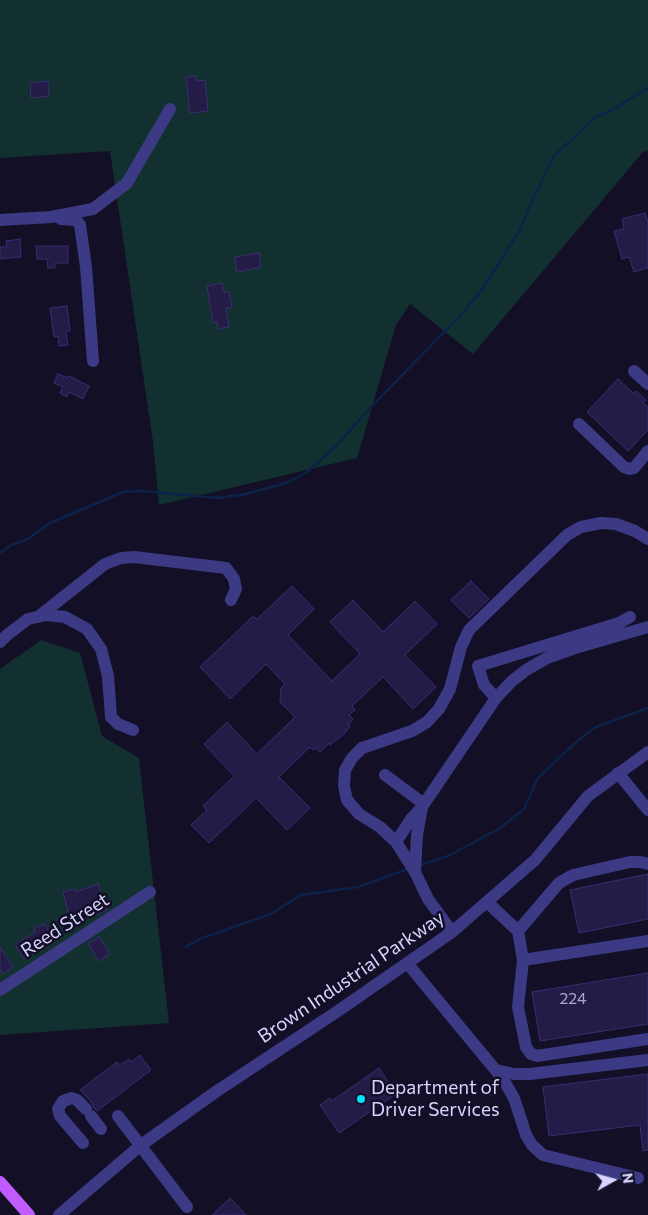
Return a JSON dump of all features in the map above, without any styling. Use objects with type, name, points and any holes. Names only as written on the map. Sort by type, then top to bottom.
[{"type":"main road","points":[[0,1182],[29,1215]]},
{"type":"street","points":[[0,220],[51,217],[93,209],[127,183],[170,109]]},
{"type":"street","points":[[51,217],[76,220],[80,225],[86,267],[94,361]]},
{"type":"street","points":[[634,371],[648,384]]},
{"type":"street","points":[[579,424],[624,467],[634,468],[648,451]]},
{"type":"street","points":[[452,932],[428,899],[415,872],[396,842],[380,827],[359,814],[348,800],[344,786],[345,770],[352,758],[362,748],[412,731],[427,722],[440,709],[450,689],[461,647],[469,630],[567,534],[581,527],[602,523],[616,524],[635,531],[648,539]]},
{"type":"street","points":[[38,617],[105,564],[121,558],[134,557],[226,568],[234,579],[236,589],[232,600]]},
{"type":"street","points":[[0,642],[28,619],[46,615],[65,617],[87,629],[101,649],[108,676],[111,717],[118,724],[133,730]]},
{"type":"street","points":[[496,698],[484,685],[478,666],[619,623],[630,616]]},
{"type":"street","points":[[396,842],[411,819],[423,806],[496,698],[512,681],[526,670],[547,658],[648,627]]},
{"type":"street","name":"Brown Industrial Parkway","points":[[59,1215],[141,1145],[452,932],[535,860],[588,796],[648,752]]},
{"type":"street","points":[[618,773],[648,810]]},
{"type":"street","points":[[385,776],[423,806]]},
{"type":"street","points":[[415,872],[417,835],[423,806]]},
{"type":"street","points":[[518,932],[559,883],[573,875],[630,862],[648,864]]},
{"type":"street","name":"Reed Street","points":[[0,990],[150,892]]},
{"type":"street","points":[[486,902],[518,932],[523,960],[518,1007],[526,1047],[531,1054],[537,1056],[648,1038]]},
{"type":"street","points":[[523,960],[648,941]]},
{"type":"street","points":[[407,963],[496,1070],[514,1098],[526,1135],[538,1151],[543,1155],[638,1178]]},
{"type":"street","points":[[496,1070],[514,1074],[530,1074],[648,1060]]},
{"type":"street","points":[[84,1143],[60,1116],[58,1109],[60,1104],[67,1098],[76,1100],[101,1129]]},
{"type":"street","points":[[118,1116],[187,1207]]},
{"type":"green space","points":[[0,0],[648,0],[648,151],[643,152],[473,354],[410,304],[396,325],[357,458],[159,505],[153,442],[110,151],[0,158]]},
{"type":"green space","points":[[41,640],[80,653],[102,736],[139,758],[169,1023],[0,1035],[0,669]]},
{"type":"building","points":[[196,76],[196,81],[205,80],[208,111],[190,113],[186,77]]},
{"type":"building","points":[[48,81],[49,96],[31,98],[30,83]]},
{"type":"building","points":[[645,213],[648,222],[648,268],[634,272],[629,257],[622,259],[614,231],[624,229],[622,219]]},
{"type":"building","points":[[20,239],[21,257],[0,259],[0,247],[7,247],[6,241]]},
{"type":"building","points":[[36,246],[68,246],[68,263],[55,263],[55,268],[48,268],[47,259],[37,259]]},
{"type":"building","points":[[259,253],[261,267],[237,272],[235,257]]},
{"type":"building","points":[[222,283],[223,292],[229,292],[232,307],[226,308],[229,327],[218,329],[217,322],[213,323],[207,286]]},
{"type":"building","points":[[67,306],[70,331],[66,332],[68,345],[59,346],[58,336],[54,337],[50,308]]},
{"type":"building","points":[[58,374],[68,378],[69,376],[89,386],[83,399],[69,392],[67,397],[60,393],[63,387],[54,383]]},
{"type":"building","points":[[618,379],[634,394],[636,391],[646,400],[643,403],[648,407],[648,430],[628,451],[587,412]]},
{"type":"building","points":[[471,581],[489,599],[469,618],[451,600]]},
{"type":"building","points":[[292,586],[314,609],[288,635],[332,681],[360,654],[330,622],[353,600],[383,632],[415,601],[437,624],[405,655],[436,687],[413,709],[383,677],[352,706],[355,710],[349,715],[353,719],[344,734],[330,745],[329,743],[320,752],[316,748],[313,750],[310,747],[279,777],[310,808],[287,830],[256,798],[209,843],[191,825],[207,810],[203,806],[234,776],[204,744],[227,722],[257,754],[295,717],[280,702],[281,688],[285,684],[266,664],[230,699],[200,667],[252,617],[257,619]]},
{"type":"building","points":[[648,874],[648,919],[579,933],[570,890]]},
{"type":"building","points":[[98,884],[107,910],[98,914],[95,904],[80,909],[81,912],[69,915],[63,892],[75,889],[76,892]]},
{"type":"building","points":[[45,924],[52,939],[32,948],[35,953],[24,959],[15,944],[36,932],[34,928]]},
{"type":"building","points":[[99,937],[110,954],[99,961],[88,943]]},
{"type":"building","points":[[0,947],[13,967],[3,974],[0,969]]},
{"type":"building","points":[[648,973],[648,1024],[540,1041],[532,992]]},
{"type":"building","points":[[140,1055],[151,1070],[97,1111],[80,1090],[117,1062],[120,1065],[129,1059],[131,1062]]},
{"type":"building","name":"Department of Driver Services","points":[[379,1068],[390,1085],[393,1083],[399,1092],[339,1133],[320,1105],[330,1098],[332,1101]]},
{"type":"building","points":[[648,1074],[648,1150],[643,1151],[640,1125],[549,1136],[543,1087]]},
{"type":"building","points":[[230,1198],[246,1215],[212,1215]]},
{"type":"waterway","points":[[0,553],[11,545],[28,539],[50,523],[123,492],[142,491],[219,498],[246,494],[286,483],[306,473],[337,445],[479,294],[520,230],[554,156],[597,116],[612,110],[648,88]]},
{"type":"waterway","points":[[420,865],[448,856],[502,827],[524,809],[538,778],[576,742],[596,727],[648,708]]},
{"type":"waterway","points":[[185,947],[202,938],[271,914],[301,895],[358,887],[408,869]]},
{"type":"place","name":"Department of Driver Services","points":[[361,1099]]}]
